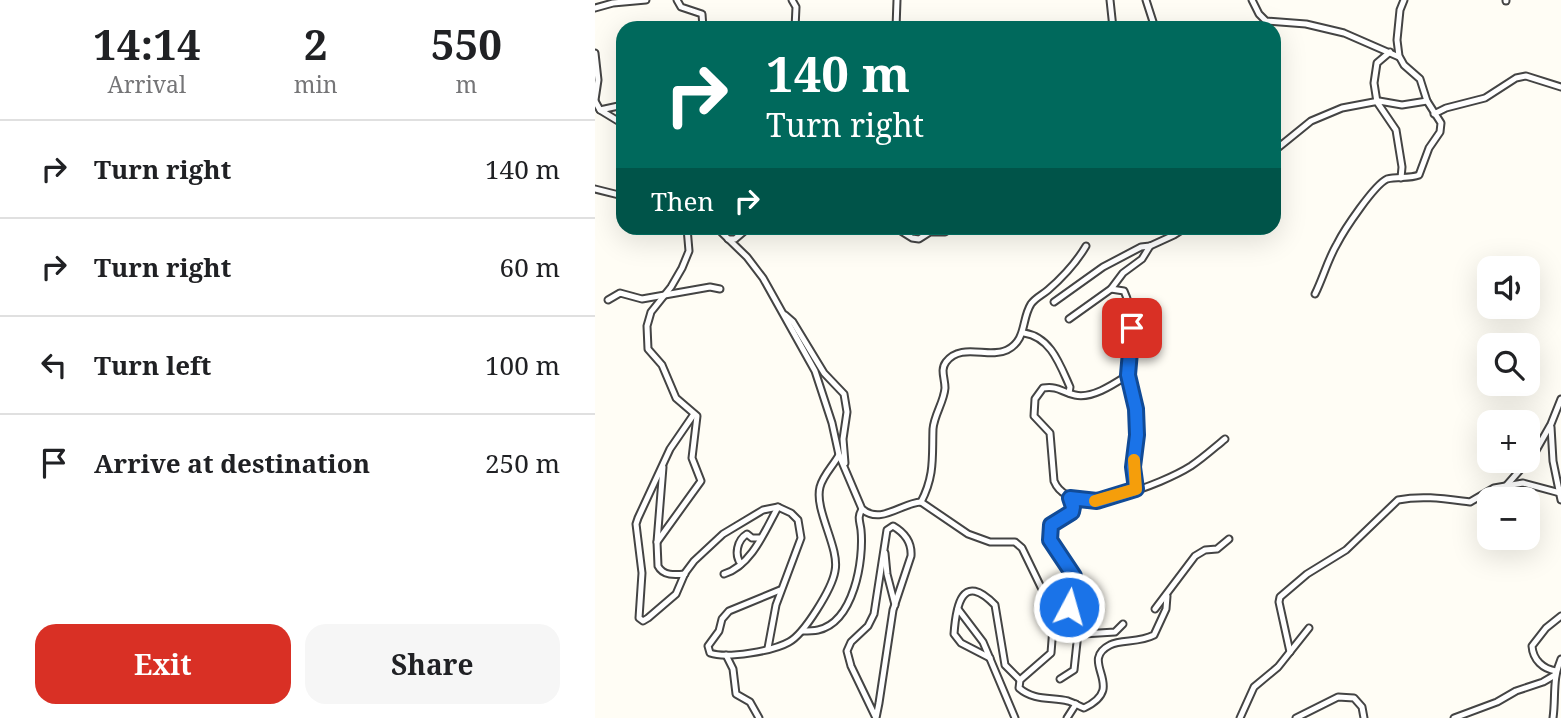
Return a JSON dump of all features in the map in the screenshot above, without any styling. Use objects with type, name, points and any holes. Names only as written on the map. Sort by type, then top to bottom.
[{"type":"street","points":[[595,8],[613,3],[646,0]]},
{"type":"street","points":[[677,0],[681,7],[702,14],[702,21]]},
{"type":"street","points":[[792,0],[796,7],[795,21]]},
{"type":"street","points":[[896,21],[898,0]]},
{"type":"street","points":[[1109,0],[1112,21]]},
{"type":"street","points":[[1146,0],[1153,21]]},
{"type":"street","points":[[1252,0],[1266,21]]},
{"type":"street","points":[[1315,294],[1335,247],[1367,199],[1388,178],[1419,175],[1429,148],[1440,132],[1441,123],[1427,101],[1420,79],[1399,57],[1397,40],[1400,10],[1405,0]]},
{"type":"street","points":[[1281,22],[1306,24],[1344,33],[1399,57]]},
{"type":"street","points":[[1389,52],[1375,67],[1377,102],[1396,130],[1402,167],[1401,178]]},
{"type":"street","points":[[595,53],[599,80],[595,101],[600,110],[616,120]]},
{"type":"street","points":[[1434,114],[1445,107],[1485,98],[1516,78],[1527,76],[1561,87]]},
{"type":"street","points":[[1281,145],[1304,126],[1342,108],[1377,102],[1402,105],[1427,101]]},
{"type":"street","points":[[600,110],[616,107]]},
{"type":"street","points":[[595,189],[616,194]]},
{"type":"street","points":[[657,542],[701,481],[692,458],[697,427],[694,414],[676,398],[662,365],[648,349],[648,318],[677,278],[689,251],[688,235]]},
{"type":"street","points":[[724,235],[763,278],[815,371],[839,455],[862,509],[867,513],[879,515],[921,502]]},
{"type":"street","points":[[728,239],[736,239],[740,235]]},
{"type":"street","points":[[907,235],[919,239],[925,235]]},
{"type":"street","points":[[1054,302],[1103,267],[1171,235]]},
{"type":"street","points":[[921,502],[932,471],[933,427],[945,387],[945,363],[954,355],[972,351],[997,353],[1006,350],[1024,333],[1025,318],[1031,304],[1065,274],[1086,246]]},
{"type":"street","points":[[1069,319],[1111,289],[1123,273],[1142,259],[1150,246]]},
{"type":"street","points":[[608,300],[620,293],[642,299],[710,287],[720,289]]},
{"type":"street","points":[[1111,289],[1124,291],[1132,319],[1128,375],[1136,409],[1137,435],[1133,467],[1136,489]]},
{"type":"street","points":[[782,312],[793,322],[824,373],[843,394],[847,412],[843,446],[845,470]]},
{"type":"street","points":[[1024,333],[1047,343],[1070,387],[1069,393]]},
{"type":"street","points":[[1128,375],[1109,386],[1082,396],[1057,386],[1043,388],[1035,399],[1034,416],[1050,433],[1053,481],[1056,488],[1070,498],[1097,501],[1136,489],[1190,467],[1225,439]]},
{"type":"street","points":[[1506,486],[1534,454],[1561,399]]},
{"type":"street","points":[[694,414],[664,460],[636,524],[642,572],[641,621],[676,594],[694,561],[723,534],[763,510],[778,508],[791,513],[798,520],[801,538],[772,617],[768,648]]},
{"type":"street","points":[[1290,652],[1280,597],[1311,572],[1340,555],[1398,500],[1447,498],[1470,502],[1494,488],[1524,484],[1560,496],[1553,461],[1551,424]]},
{"type":"street","points":[[781,589],[724,615],[719,631],[708,646],[712,655],[741,654],[790,642],[824,598],[836,570],[819,494],[824,476],[839,455]]},
{"type":"street","points":[[664,460],[657,542],[659,569],[669,575],[685,574]]},
{"type":"street","points":[[1060,679],[1074,670],[1078,633],[1072,624],[1069,594],[1074,576],[1050,540],[1049,532],[1051,525],[1072,512],[1070,498]]},
{"type":"street","points":[[921,502],[968,534],[990,542],[1009,541],[1018,544],[1031,564],[1054,614],[1052,648],[1047,658],[1020,680],[1019,688],[1034,697],[1060,699],[1087,707],[1105,691],[1097,663],[1100,656],[1109,645],[1140,641],[1154,635],[1166,609],[1167,596]]},
{"type":"street","points":[[724,574],[732,571],[753,553],[778,508]]},
{"type":"street","points":[[801,631],[819,630],[831,624],[852,595],[860,572],[861,530],[858,517],[862,509]]},
{"type":"street","points":[[893,526],[905,535],[911,549],[910,563],[895,605],[876,718],[851,666],[848,651],[851,642],[868,626],[874,614],[884,543],[887,530],[893,526]]},
{"type":"street","points":[[741,564],[737,554],[740,539],[747,534],[752,538],[760,538]]},
{"type":"street","points":[[1155,609],[1195,556],[1205,550],[1217,549],[1229,540]]},
{"type":"street","points":[[884,543],[887,574],[895,605]]},
{"type":"street","points":[[990,658],[956,639],[954,631],[958,609],[963,594],[967,592],[977,592],[992,601],[997,611],[1005,665],[1020,680]]},
{"type":"street","points":[[958,609],[976,631],[1015,718]]},
{"type":"street","points":[[1556,673],[1542,666],[1532,653],[1532,646],[1546,628],[1561,616]]},
{"type":"street","points":[[1078,633],[1115,632],[1123,624]]},
{"type":"street","points":[[1240,718],[1254,687],[1278,667],[1309,628]]},
{"type":"street","points":[[726,655],[733,669],[736,694],[750,702],[759,718]]},
{"type":"street","points":[[1553,718],[1556,673],[1561,659]]},
{"type":"street","points":[[1454,718],[1543,682],[1556,673]]},
{"type":"street","points":[[1296,718],[1338,697],[1350,696],[1361,707],[1364,718]]},
{"type":"street","points":[[1067,718],[1076,704]]},
{"type":"slow traffic","points":[[1095,501],[1136,489],[1134,460]]},
{"type":"route","points":[[1069,607],[1074,576],[1050,540],[1051,525],[1072,512],[1070,498],[1097,501],[1136,489],[1133,467],[1137,435],[1136,409],[1128,375],[1132,328]]}]
